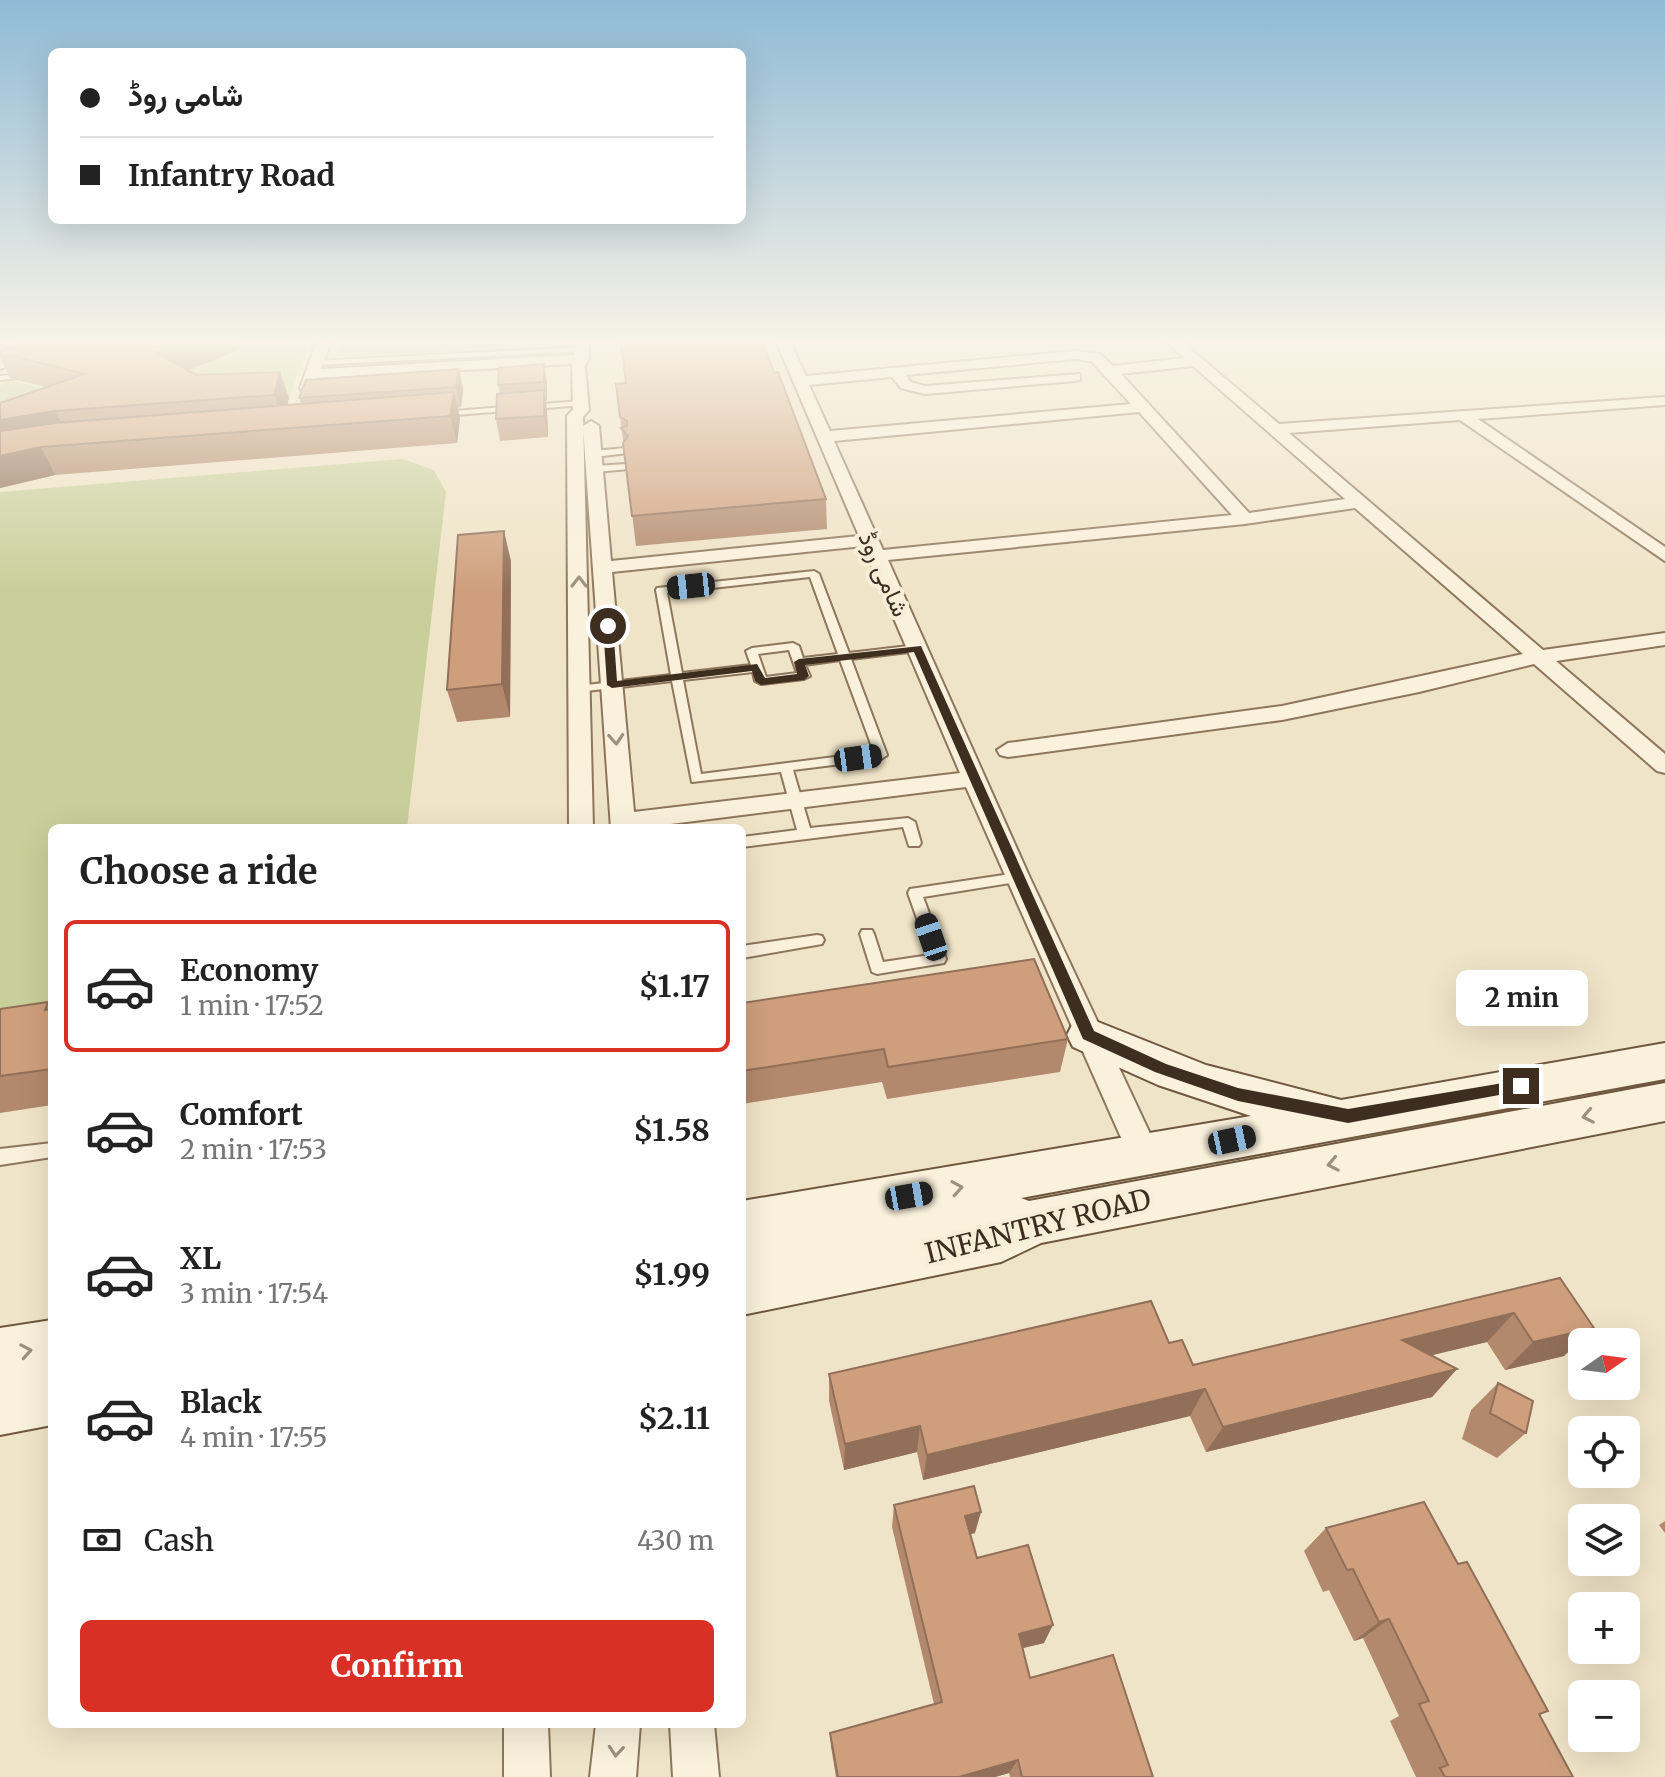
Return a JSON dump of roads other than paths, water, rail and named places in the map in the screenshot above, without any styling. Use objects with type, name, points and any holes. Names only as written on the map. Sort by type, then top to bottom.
[{"type":"main road","points":[[1088,1035],[1135,1058],[1225,1091],[1293,1108],[1348,1116]]},
{"type":"main road","name":"INFANTRY ROAD","points":[[746,1222],[1145,1157],[1348,1116],[1665,1061]]},
{"type":"main road","name":"INFANTRY ROAD","points":[[746,1290],[1001,1239],[1033,1222],[1665,1102]]},
{"type":"main road","points":[[746,1196],[821,1211]]},
{"type":"main road","points":[[746,1259],[998,1214],[1033,1222]]},
{"type":"main road","points":[[0,1355],[48,1347]]},
{"type":"main road","points":[[0,1407],[48,1399]]},
{"type":"street","points":[[575,424],[581,824]]},
{"type":"street","points":[[591,424],[622,824]]},
{"type":"street","name":"شامی روڈ","points":[[817,424],[1017,878],[1145,1157]]},
{"type":"street","points":[[822,437],[962,424]]},
{"type":"street","points":[[1158,424],[1245,519]]},
{"type":"street","points":[[1269,424],[1665,766]]},
{"type":"street","points":[[1275,429],[1333,424]]},
{"type":"street","points":[[1475,424],[1665,555]]},
{"type":"street","points":[[604,567],[1245,519],[1358,502]]},
{"type":"street","points":[[579,534],[601,532]]},
{"type":"street","points":[[1008,750],[1282,713],[1537,657],[1665,639]]},
{"type":"street","points":[[580,764],[593,780],[597,824]]},
{"type":"street","points":[[630,824],[973,779]]},
{"type":"street","points":[[526,1728],[527,1777]]},
{"type":"street","points":[[613,1777],[618,1728]]},
{"type":"street","points":[[692,1728],[696,1777]]},
{"type":"lane","points":[[595,462],[625,451]]},
{"type":"lane","points":[[595,462],[626,467]]},
{"type":"lane","points":[[814,574],[845,657],[881,755],[696,779],[661,590],[814,574]]},
{"type":"lane","points":[[793,646],[804,676],[761,681],[757,668],[752,651],[793,646]]},
{"type":"lane","points":[[799,662],[917,648]]},
{"type":"lane","points":[[578,689],[757,668]]},
{"type":"lane","points":[[786,767],[805,833]]},
{"type":"lane","points":[[746,841],[908,822],[914,843]]},
{"type":"lane","points":[[867,934],[877,968],[939,959],[915,893],[1017,878]]},
{"type":"lane","points":[[746,951],[817,940]]},
{"type":"lane","points":[[0,1157],[48,1151]]}]
